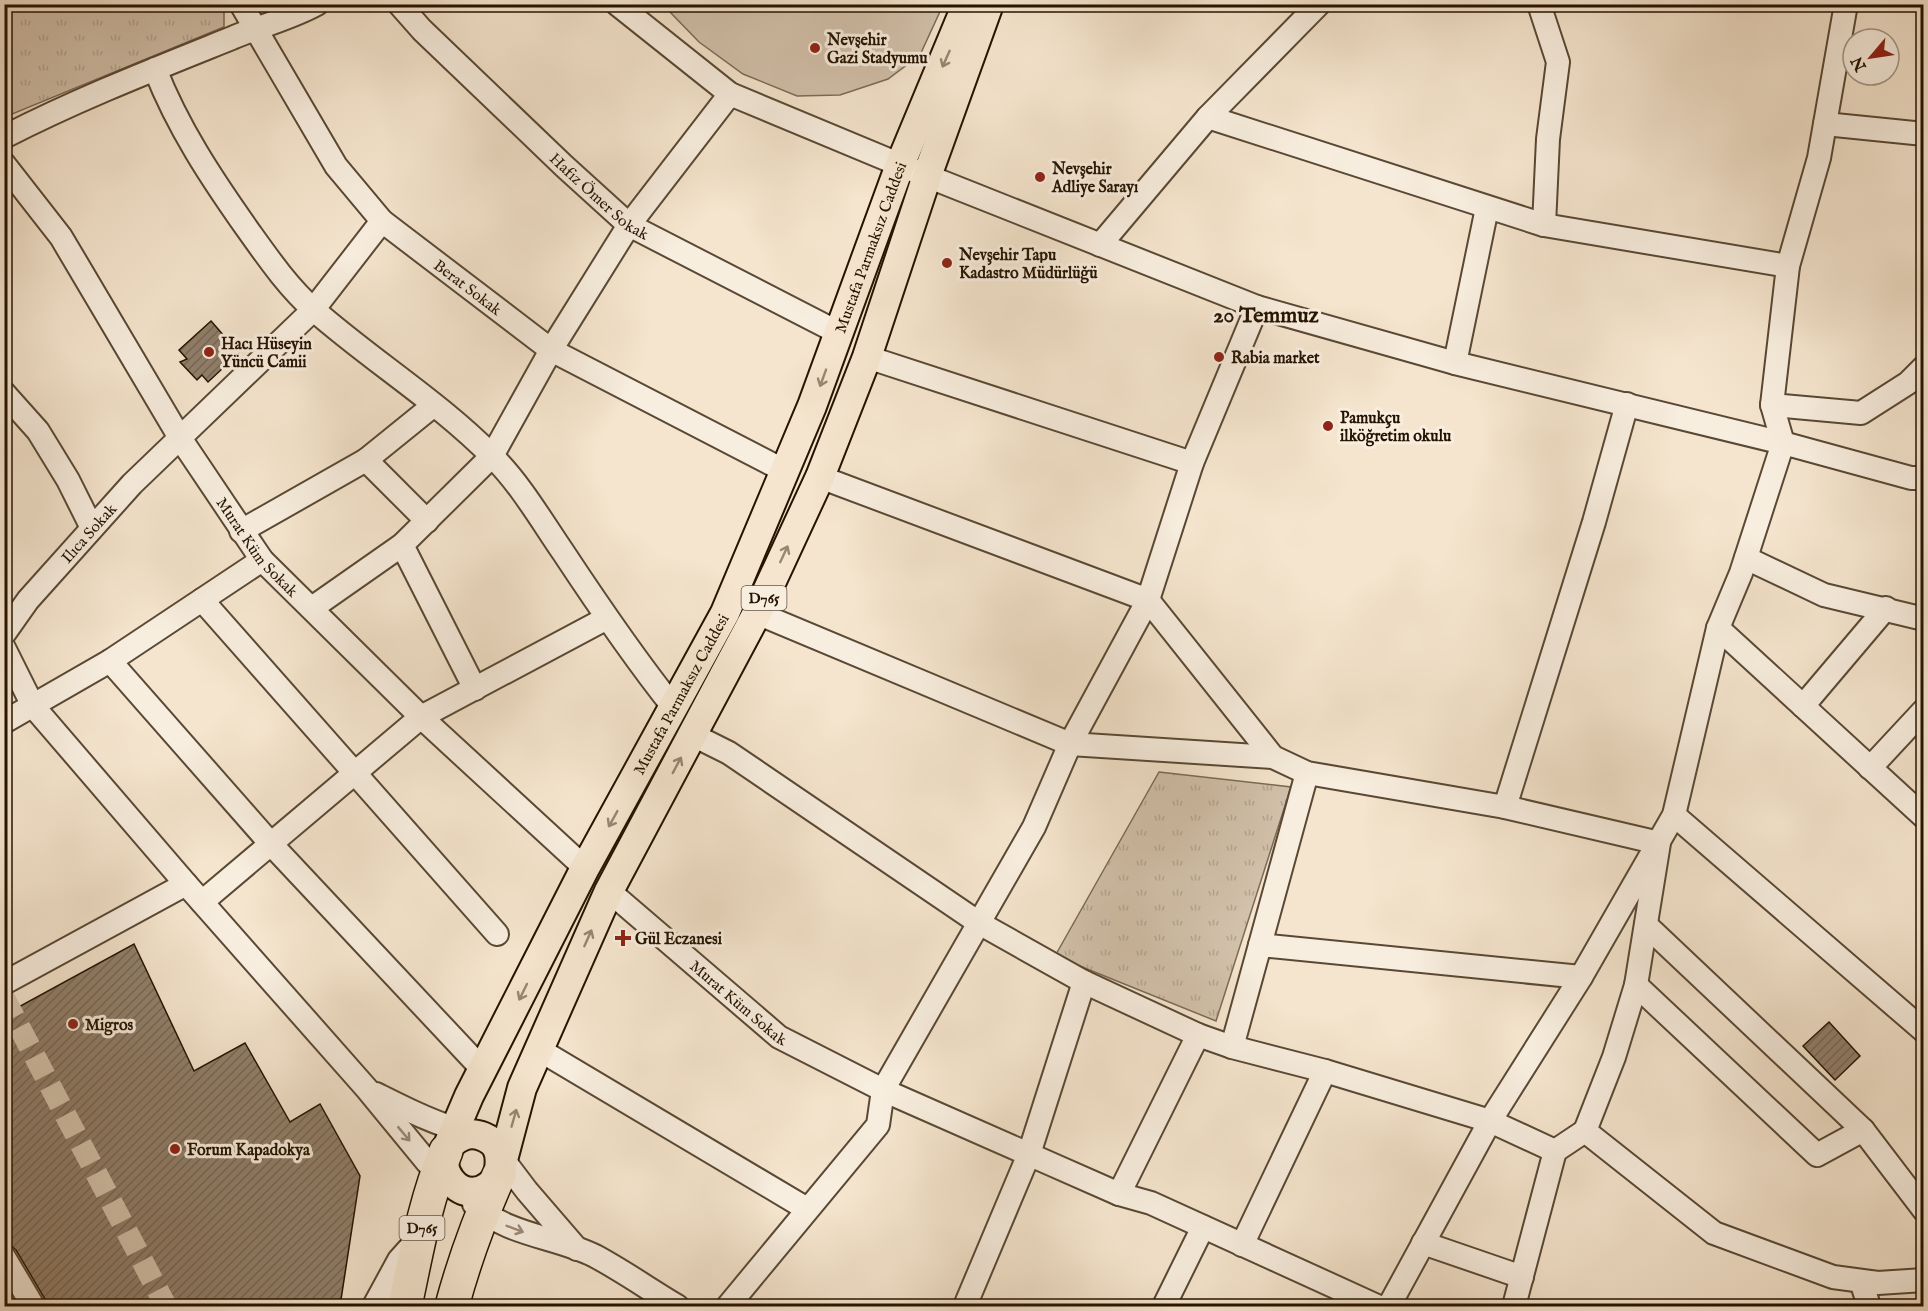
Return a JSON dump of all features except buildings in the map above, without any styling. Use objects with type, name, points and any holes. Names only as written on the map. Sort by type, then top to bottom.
[{"type":"highway","name":"D765","points":[[453,1306],[463,1266],[482,1212],[471,1157]]},
{"type":"highway","name":"Mustafa Parmaksız Caddesi","points":[[405,1306],[419,1238],[471,1157]]},
{"type":"main road","name":"Mustafa Parmaksız Caddesi","points":[[471,1157],[469,1096],[484,1071],[585,868],[725,613],[812,406],[900,165],[967,4]]},
{"type":"main road","name":"Mustafa Parmaksız Caddesi","points":[[471,1157],[522,1088],[609,891],[757,613],[820,477],[867,357],[927,176],[989,4]]},
{"type":"street","name":"Berat Sokak","points":[[241,4],[336,166],[382,221],[551,350],[785,471]]},
{"type":"street","points":[[4,137],[57,110],[256,28],[295,17],[317,4]]},
{"type":"street","name":"Hafız Ömer Sokak","points":[[399,4],[422,30],[629,225],[839,333]]},
{"type":"street","points":[[616,4],[730,94],[927,176],[1257,307],[1455,363],[1783,443],[1911,478],[1923,478]]},
{"type":"street","points":[[1100,245],[1208,117],[1319,4]]},
{"type":"street","points":[[1539,4],[1558,62],[1548,139],[1544,225]]},
{"type":"street","points":[[1389,1306],[1490,1121],[1581,976],[1674,815],[1718,628],[1746,558],[1783,443],[1772,405],[1788,266],[1819,158],[1846,4]]},
{"type":"street","points":[[155,69],[167,101],[207,172],[280,275],[313,310],[434,405],[492,456],[516,482],[607,618],[650,679],[674,708]]},
{"type":"street","points":[[312,608],[402,545],[492,456],[551,350],[629,225],[730,94]]},
{"type":"street","points":[[1208,117],[1544,225],[1788,266]]},
{"type":"street","points":[[1825,124],[1923,134]]},
{"type":"street","name":"Murat Küm Sokak","points":[[4,164],[61,237],[180,438],[262,560],[421,717],[585,868]]},
{"type":"street","points":[[1455,363],[1487,208]]},
{"type":"street","name":"Ilıca Sokak","points":[[4,634],[28,600],[132,484],[313,310],[382,221]]},
{"type":"street","points":[[728,1306],[878,1125],[883,1090],[1034,827],[1070,744],[1148,600],[1192,463],[1257,307]]},
{"type":"street","points":[[867,357],[1192,463]]},
{"type":"street","points":[[1772,405],[1861,413],[1908,384],[1923,367]]},
{"type":"street","points":[[4,393],[38,431],[68,480],[92,528]]},
{"type":"street","points":[[1505,807],[1594,522],[1627,404]]},
{"type":"street","points":[[241,531],[366,460],[434,405]]},
{"type":"street","points":[[366,460],[427,521]]},
{"type":"street","points":[[820,477],[1148,600],[1273,757]]},
{"type":"street","points":[[402,545],[475,689]]},
{"type":"street","points":[[1746,558],[1824,595],[1886,608],[1923,619]]},
{"type":"street","points":[[4,722],[110,661],[262,560]]},
{"type":"street","points":[[202,600],[496,934]]},
{"type":"street","points":[[1803,706],[1886,608]]},
{"type":"street","points":[[757,613],[1070,744],[1273,757],[1307,773],[1505,807],[1659,843]]},
{"type":"street","points":[[202,902],[421,717],[607,618]]},
{"type":"street","points":[[1718,628],[1923,817]]},
{"type":"street","points":[[4,648],[33,706],[367,1089],[471,1157]]},
{"type":"street","points":[[110,661],[271,844],[484,1071]]},
{"type":"street","points":[[1870,768],[1923,710]]},
{"type":"street","points":[[693,735],[729,753],[979,923],[1084,982],[1198,1035],[1232,1047],[1325,1071],[1490,1121],[1555,1151]]},
{"type":"street","points":[[1232,1047],[1307,773]]},
{"type":"street","points":[[1674,815],[1923,1031]]},
{"type":"street","points":[[1514,1306],[1555,1151],[1585,1131],[1614,1058],[1636,985],[1659,843]]},
{"type":"street","points":[[4,983],[186,884]]},
{"type":"street","name":"Murat Küm Sokak","points":[[609,891],[779,1036],[883,1090],[1119,1194],[1151,1203],[1377,1306]]},
{"type":"street","points":[[1646,925],[1863,1130],[1923,1210]]},
{"type":"street","points":[[1260,945],[1581,976]]},
{"type":"street","points":[[965,1306],[1029,1154],[1084,982]]},
{"type":"street","points":[[1636,985],[1817,1155],[1863,1130]]},
{"type":"street","points":[[1119,1194],[1198,1035]]},
{"type":"street","points":[[538,1049],[807,1209]]},
{"type":"street","points":[[1242,1245],[1325,1071]]},
{"type":"street","points":[[367,1089],[414,1113],[471,1157],[577,1249]]},
{"type":"street","points":[[1585,1131],[1714,1233],[1833,1277],[1878,1283],[1923,1280]]},
{"type":"street","points":[[482,1212],[512,1229],[594,1256],[677,1306]]},
{"type":"street","points":[[1164,1306],[1203,1227]]},
{"type":"street","points":[[374,1306],[399,1260],[419,1238]]},
{"type":"street","points":[[1423,1243],[1522,1277]]},
{"type":"street","points":[[4,1257],[33,1306]]},
{"type":"street","points":[[1861,1281],[1869,1306]]},
{"type":"green space","points":[[221,4],[224,9],[224,27],[5,117],[5,5]]},
{"type":"green space","name":"Nevşehir Gazi Stadyumu","points":[[667,5],[943,5],[920,55],[888,79],[840,95],[797,96],[743,74],[699,42],[670,12]]},
{"type":"green space","points":[[1159,772],[1291,787],[1216,1021],[1055,956]]},
{"type":"tunnel","points":[[4,998],[166,1306]]},
{"type":"place","name":"Nevşehir Gazi Stadyumu","points":[[815,48]]},
{"type":"place","name":"Nevşehir Adliye Sarayı","points":[[1040,177]]},
{"type":"place","name":"Nevşehir Tapu Kadastro Müdürlüğü","points":[[947,263]]},
{"type":"place","name":"Hacı Hüseyin Yüncü Camii","points":[[209,352]]},
{"type":"place","name":"Rabia market","points":[[1219,357]]},
{"type":"place","name":"Pamukçu ilköğretim okulu","points":[[1328,426]]},
{"type":"place","name":"Gül Eczanesi","points":[[623,938]]},
{"type":"place","name":"Migros","points":[[73,1024]]},
{"type":"place","name":"Forum Kapadokya","points":[[175,1149]]},
{"type":"district","name":"20 Temmuz","points":[[1266,314]]}]
